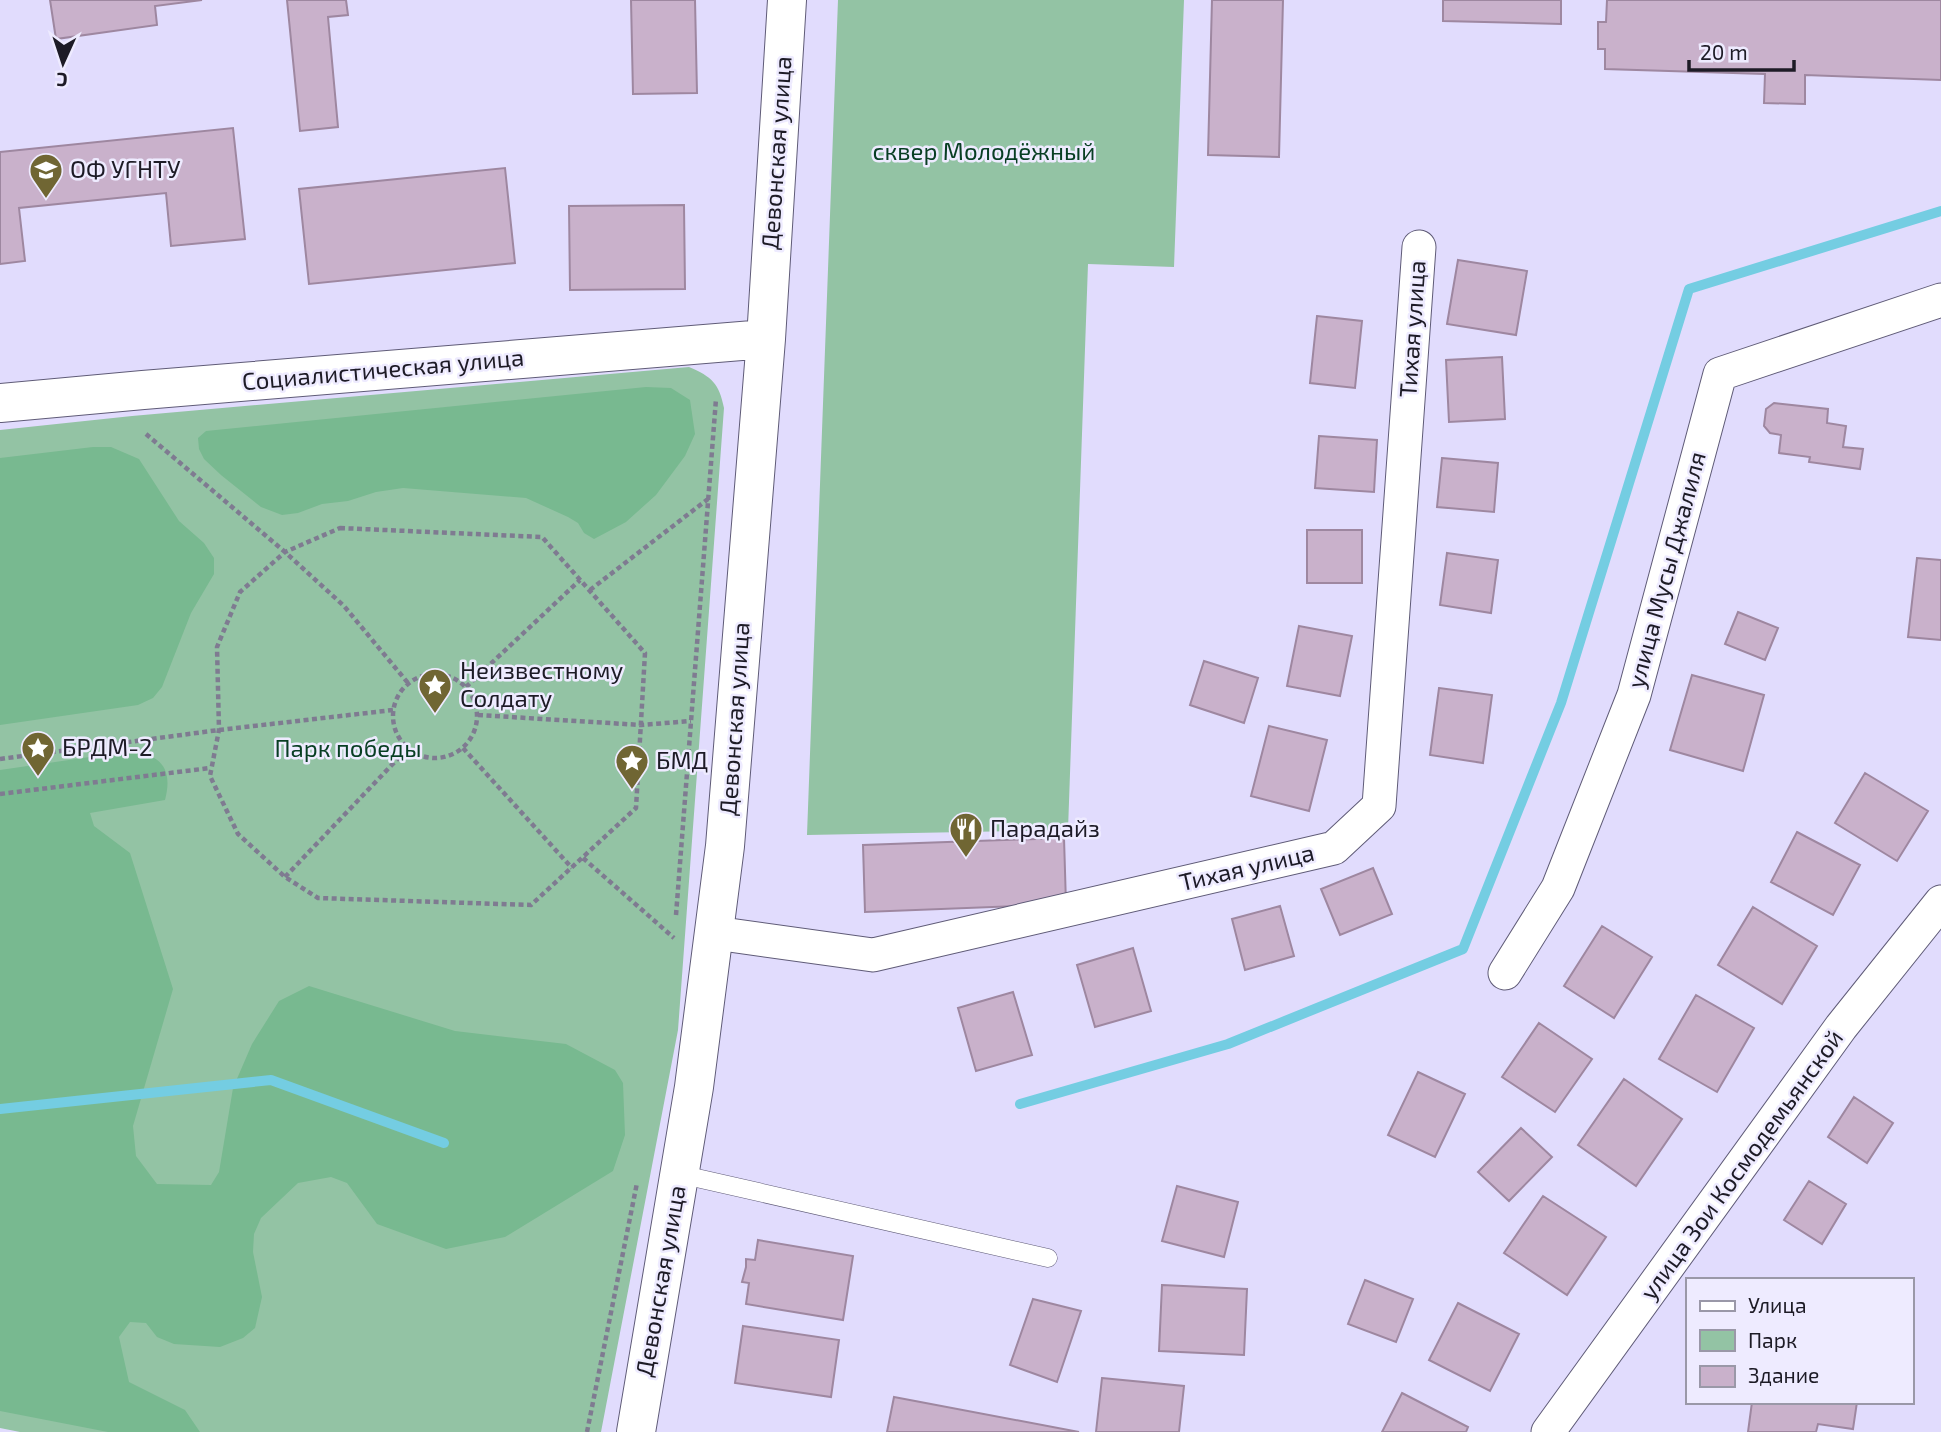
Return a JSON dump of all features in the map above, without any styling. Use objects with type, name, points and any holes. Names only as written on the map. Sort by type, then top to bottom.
[{"type":"main road","name":"Девонская улица","points":[[636,1432],[694,1087],[725,846],[766,339],[787,0]]},
{"type":"main road","name":"Социалистическая улица","points":[[0,403],[766,339]]},
{"type":"street","name":"Тихая улица","points":[[715,933],[873,955],[1334,848],[1379,806],[1419,247]]},
{"type":"street","name":"улица Мусы Джалиля","points":[[1506,973],[1558,888],[1634,695],[1720,374],[1941,300]]},
{"type":"street","name":"улица Зои Космодемьянской","points":[[1548,1432],[1842,1027],[1941,902]]},
{"type":"lane","points":[[679,1174],[1048,1258]]},
{"type":"path","points":[[673,951],[716,399]]},
{"type":"path","points":[[146,434],[344,606],[408,682]]},
{"type":"path","points":[[590,590],[708,499]]},
{"type":"path","points":[[340,528],[542,537],[645,653],[636,808],[531,905],[318,898],[285,877],[238,834],[210,776],[219,730],[217,647],[240,592],[285,552],[340,528]]},
{"type":"path","points":[[466,687],[580,580]]},
{"type":"path","points":[[438,673],[454,677],[466,687],[475,699],[478,715],[471,739],[463,748],[450,756],[421,756],[398,738],[393,724],[393,710],[398,694],[408,682],[422,674],[438,673]]},
{"type":"path","points":[[0,759],[393,710]]},
{"type":"path","points":[[478,715],[641,725],[691,721]]},
{"type":"path","points":[[285,877],[408,748]]},
{"type":"path","points":[[463,748],[572,867]]},
{"type":"path","points":[[0,794],[210,768]]},
{"type":"path","points":[[583,858],[674,938]]},
{"type":"path","points":[[587,1432],[639,1176]]},
{"type":"green space","name":"сквер Молодёжный","points":[[838,0],[1184,0],[1174,267],[1088,264],[1068,830],[807,835]]},
{"type":"green space","name":"Парк победы","points":[[689,367],[713,382],[720,392],[724,408],[678,1030],[601,1432],[20,1432],[0,1428],[0,430]]},
{"type":"green space","points":[[646,387],[671,388],[690,400],[695,434],[685,456],[656,495],[626,522],[594,539],[584,533],[578,523],[526,498],[403,488],[282,515],[261,507],[221,475],[204,459],[199,449],[198,438],[206,431]]},
{"type":"green space","points":[[111,447],[139,459],[179,521],[204,543],[214,558],[214,574],[191,613],[162,687],[153,698],[138,705],[0,725],[0,458]]},
{"type":"green space","points":[[124,752],[154,758],[166,771],[167,782],[165,800],[90,813],[94,826],[130,853],[173,989],[133,1126],[136,1156],[157,1184],[211,1185],[219,1172],[233,1088],[252,1044],[279,1001],[309,986],[455,1031],[566,1044],[615,1070],[623,1083],[625,1135],[613,1171],[505,1237],[446,1249],[377,1224],[347,1183],[331,1177],[298,1183],[261,1218],[254,1234],[253,1252],[262,1297],[255,1328],[243,1338],[220,1347],[174,1344],[157,1337],[146,1323],[130,1322],[119,1337],[129,1382],[185,1410],[200,1432],[108,1432],[0,1411],[0,770]]},
{"type":"building","points":[[50,0],[202,0],[155,6],[157,25],[56,39]]},
{"type":"building","points":[[287,0],[346,0],[348,15],[328,17],[338,127],[300,131]]},
{"type":"building","points":[[631,0],[695,0],[697,93],[633,94]]},
{"type":"building","points":[[1212,0],[1283,0],[1279,157],[1208,155]]},
{"type":"building","points":[[1443,0],[1561,0],[1561,24],[1443,21]]},
{"type":"building","points":[[1607,0],[1941,0],[1941,80],[1805,75],[1805,104],[1764,103],[1765,74],[1605,69],[1605,49],[1598,49],[1598,22],[1606,22]]},
{"type":"building","name":"ОФ УГНТУ","points":[[233,128],[245,239],[171,246],[166,193],[19,208],[25,261],[0,264],[0,152]]},
{"type":"building","points":[[505,168],[515,263],[309,284],[299,189]]},
{"type":"building","points":[[684,205],[685,289],[570,290],[569,206]]},
{"type":"building","points":[[1458,260],[1527,271],[1516,335],[1447,324]]},
{"type":"building","points":[[1317,316],[1362,321],[1355,388],[1310,383]]},
{"type":"building","points":[[1502,357],[1505,419],[1449,422],[1446,360]]},
{"type":"building","points":[[1774,403],[1828,409],[1827,423],[1846,426],[1843,447],[1863,449],[1860,469],[1809,462],[1810,457],[1779,453],[1781,435],[1770,433],[1764,426],[1766,409]]},
{"type":"building","points":[[1319,436],[1377,440],[1374,492],[1315,488]]},
{"type":"building","points":[[1442,458],[1498,463],[1494,512],[1437,507]]},
{"type":"building","points":[[1307,530],[1362,530],[1362,583],[1307,583]]},
{"type":"building","points":[[1447,553],[1498,560],[1491,613],[1440,605]]},
{"type":"building","points":[[1917,558],[1941,560],[1941,640],[1908,637]]},
{"type":"building","points":[[1738,612],[1778,628],[1765,660],[1725,644]]},
{"type":"building","points":[[1299,626],[1352,636],[1340,696],[1287,686]]},
{"type":"building","points":[[1204,661],[1258,678],[1244,723],[1190,705]]},
{"type":"building","points":[[1692,675],[1764,695],[1743,771],[1670,750]]},
{"type":"building","points":[[1439,688],[1492,695],[1483,763],[1430,755]]},
{"type":"building","points":[[1269,726],[1327,740],[1309,811],[1251,796]]},
{"type":"building","points":[[1865,773],[1928,811],[1897,861],[1835,823]]},
{"type":"building","points":[[1797,832],[1860,865],[1833,915],[1771,882]]},
{"type":"building","points":[[1064,838],[1066,904],[865,912],[863,845]]},
{"type":"building","points":[[1373,868],[1392,914],[1340,935],[1321,889]]},
{"type":"building","points":[[1280,906],[1294,956],[1245,970],[1232,919]]},
{"type":"building","points":[[1753,907],[1817,946],[1782,1004],[1718,965]]},
{"type":"building","points":[[1602,926],[1652,957],[1614,1018],[1564,986]]},
{"type":"building","points":[[1133,948],[1151,1011],[1095,1027],[1077,965]]},
{"type":"building","points":[[1013,992],[1032,1055],[976,1071],[958,1008]]},
{"type":"building","points":[[1696,995],[1754,1028],[1717,1092],[1659,1059]]},
{"type":"building","points":[[1539,1023],[1592,1059],[1555,1112],[1502,1077]]},
{"type":"building","points":[[1418,1072],[1465,1094],[1435,1157],[1388,1135]]},
{"type":"building","points":[[1624,1079],[1682,1119],[1636,1186],[1578,1145]]},
{"type":"building","points":[[1854,1097],[1893,1123],[1867,1163],[1828,1137]]},
{"type":"building","points":[[1521,1128],[1552,1157],[1509,1201],[1478,1172]]},
{"type":"building","points":[[1809,1181],[1846,1204],[1822,1244],[1784,1220]]},
{"type":"building","points":[[1177,1186],[1238,1202],[1224,1257],[1162,1241]]},
{"type":"building","points":[[1543,1196],[1606,1237],[1567,1295],[1504,1253]]},
{"type":"building","points":[[758,1240],[853,1256],[843,1320],[746,1304],[749,1283],[742,1282],[746,1259],[755,1260]]},
{"type":"building","points":[[1365,1280],[1413,1299],[1396,1342],[1348,1324]]},
{"type":"building","points":[[1162,1285],[1247,1289],[1244,1355],[1159,1351]]},
{"type":"building","points":[[1033,1299],[1081,1311],[1057,1382],[1010,1365]]},
{"type":"building","points":[[1458,1303],[1519,1334],[1490,1391],[1429,1360]]},
{"type":"building","points":[[743,1326],[839,1340],[831,1397],[735,1383]]},
{"type":"building","points":[[1102,1378],[1184,1386],[1179,1432],[1096,1432]]},
{"type":"building","points":[[1402,1393],[1468,1427],[1466,1432],[1382,1432]]},
{"type":"building","points":[[894,1397],[1079,1432],[887,1432]]},
{"type":"building","points":[[1752,1404],[1857,1404],[1853,1429],[1818,1424],[1816,1432],[1748,1432]]},
{"type":"waterway","points":[[1020,1104],[1228,1044],[1463,949],[1561,703],[1689,289],[1941,211]]},
{"type":"waterway","points":[[0,1109],[271,1080],[444,1143]]},
{"type":"place","name":"ОФ УГНТУ","points":[[46,200]]},
{"type":"place","name":"Неизвестному Солдату","points":[[435,715]]},
{"type":"place","name":"БРДМ-2","points":[[38,778]]},
{"type":"place","name":"БМД","points":[[632,791]]},
{"type":"place","name":"Парадайз","points":[[966,859]]}]
